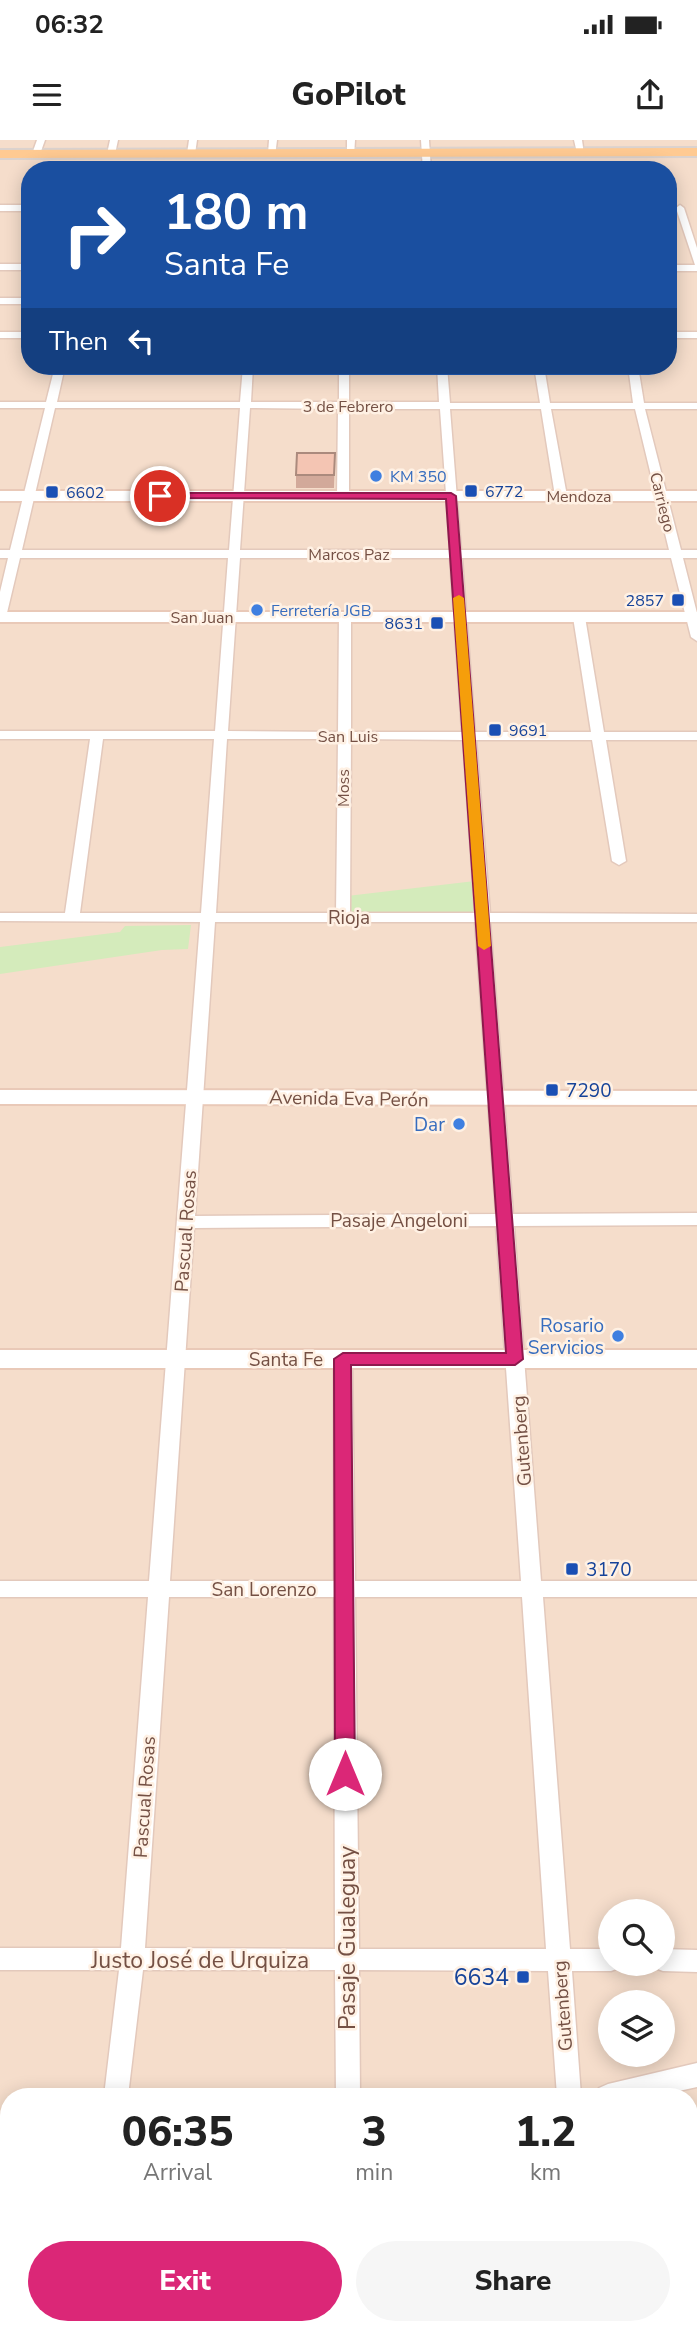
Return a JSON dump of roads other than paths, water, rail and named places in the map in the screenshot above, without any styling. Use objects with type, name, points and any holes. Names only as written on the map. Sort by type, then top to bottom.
[{"type":"main road","points":[[0,155],[36,154],[111,160],[191,154],[271,160],[351,147],[426,155],[697,155]]},
{"type":"main road","points":[[0,155],[111,160],[271,160],[580,147],[697,155]]},
{"type":"main road","name":"Mendoza","points":[[0,496],[697,496]]},
{"type":"main road","name":"San Juan","points":[[0,617],[694,617]]},
{"type":"main road","name":"Avenida Eva Perón","points":[[0,1097],[495,1100],[697,1098]]},
{"type":"main road","name":"Santa Fe","points":[[0,1359],[697,1359]]},
{"type":"street","points":[[36,154],[41,140]]},
{"type":"street","points":[[111,160],[114,140]]},
{"type":"street","points":[[191,154],[193,140]]},
{"type":"street","points":[[271,160],[273,140]]},
{"type":"street","points":[[0,208],[21,208]]},
{"type":"street","points":[[677,208],[684,208],[697,263]]},
{"type":"street","points":[[0,267],[21,267]]},
{"type":"street","points":[[677,268],[697,268]]},
{"type":"street","points":[[0,301],[21,301]]},
{"type":"street","points":[[0,335],[21,335]]},
{"type":"street","points":[[677,335],[697,335]]},
{"type":"street","points":[[0,617],[58,375]]},
{"type":"street","name":"Pascual Rosas","points":[[117,2088],[132,1960],[248,375]]},
{"type":"street","points":[[343,496],[344,375]]},
{"type":"street","name":"Gutenberg","points":[[443,375],[568,2088]]},
{"type":"street","points":[[540,375],[561,496]]},
{"type":"street","name":"Carriego","points":[[634,375],[639,406],[697,637]]},
{"type":"street","name":"3 de Febrero","points":[[0,405],[697,406]]},
{"type":"street","name":"Marcos Paz","points":[[0,554],[697,554]]},
{"type":"street","name":"Moss","points":[[343,918],[345,617]]},
{"type":"street","points":[[579,617],[619,861]]},
{"type":"street","name":"San Luis","points":[[0,736],[697,736]]},
{"type":"street","points":[[72,917],[97,736]]},
{"type":"street","name":"Rioja","points":[[0,917],[697,918]]},
{"type":"street","name":"Pasaje Angeloni","points":[[186,1222],[697,1219]]},
{"type":"street","name":"Pasaje Gualeguay","points":[[343,1359],[348,2088]]},
{"type":"street","name":"San Lorenzo","points":[[0,1589],[697,1588]]},
{"type":"street","name":"Justo José de Urquiza","points":[[0,1959],[598,1960]]},
{"type":"street","points":[[675,1961],[697,1961]]},
{"type":"street","points":[[642,2088],[697,2074]]},
{"type":"place","name":"KM 350","points":[[376,476]]},
{"type":"place","name":"6772","points":[[471,491]]},
{"type":"place","name":"6602","points":[[52,492]]},
{"type":"place","name":"2857","points":[[678,600]]},
{"type":"place","name":"Ferretería JGB","points":[[257,610]]},
{"type":"place","name":"8631","points":[[437,623]]},
{"type":"place","name":"9691","points":[[495,730]]},
{"type":"place","name":"7290","points":[[552,1090]]},
{"type":"place","name":"Dar","points":[[459,1124]]},
{"type":"place","name":"Rosario Servicios","points":[[618,1336]]},
{"type":"place","name":"3170","points":[[572,1569]]},
{"type":"place","name":"6634","points":[[523,1977]]}]
